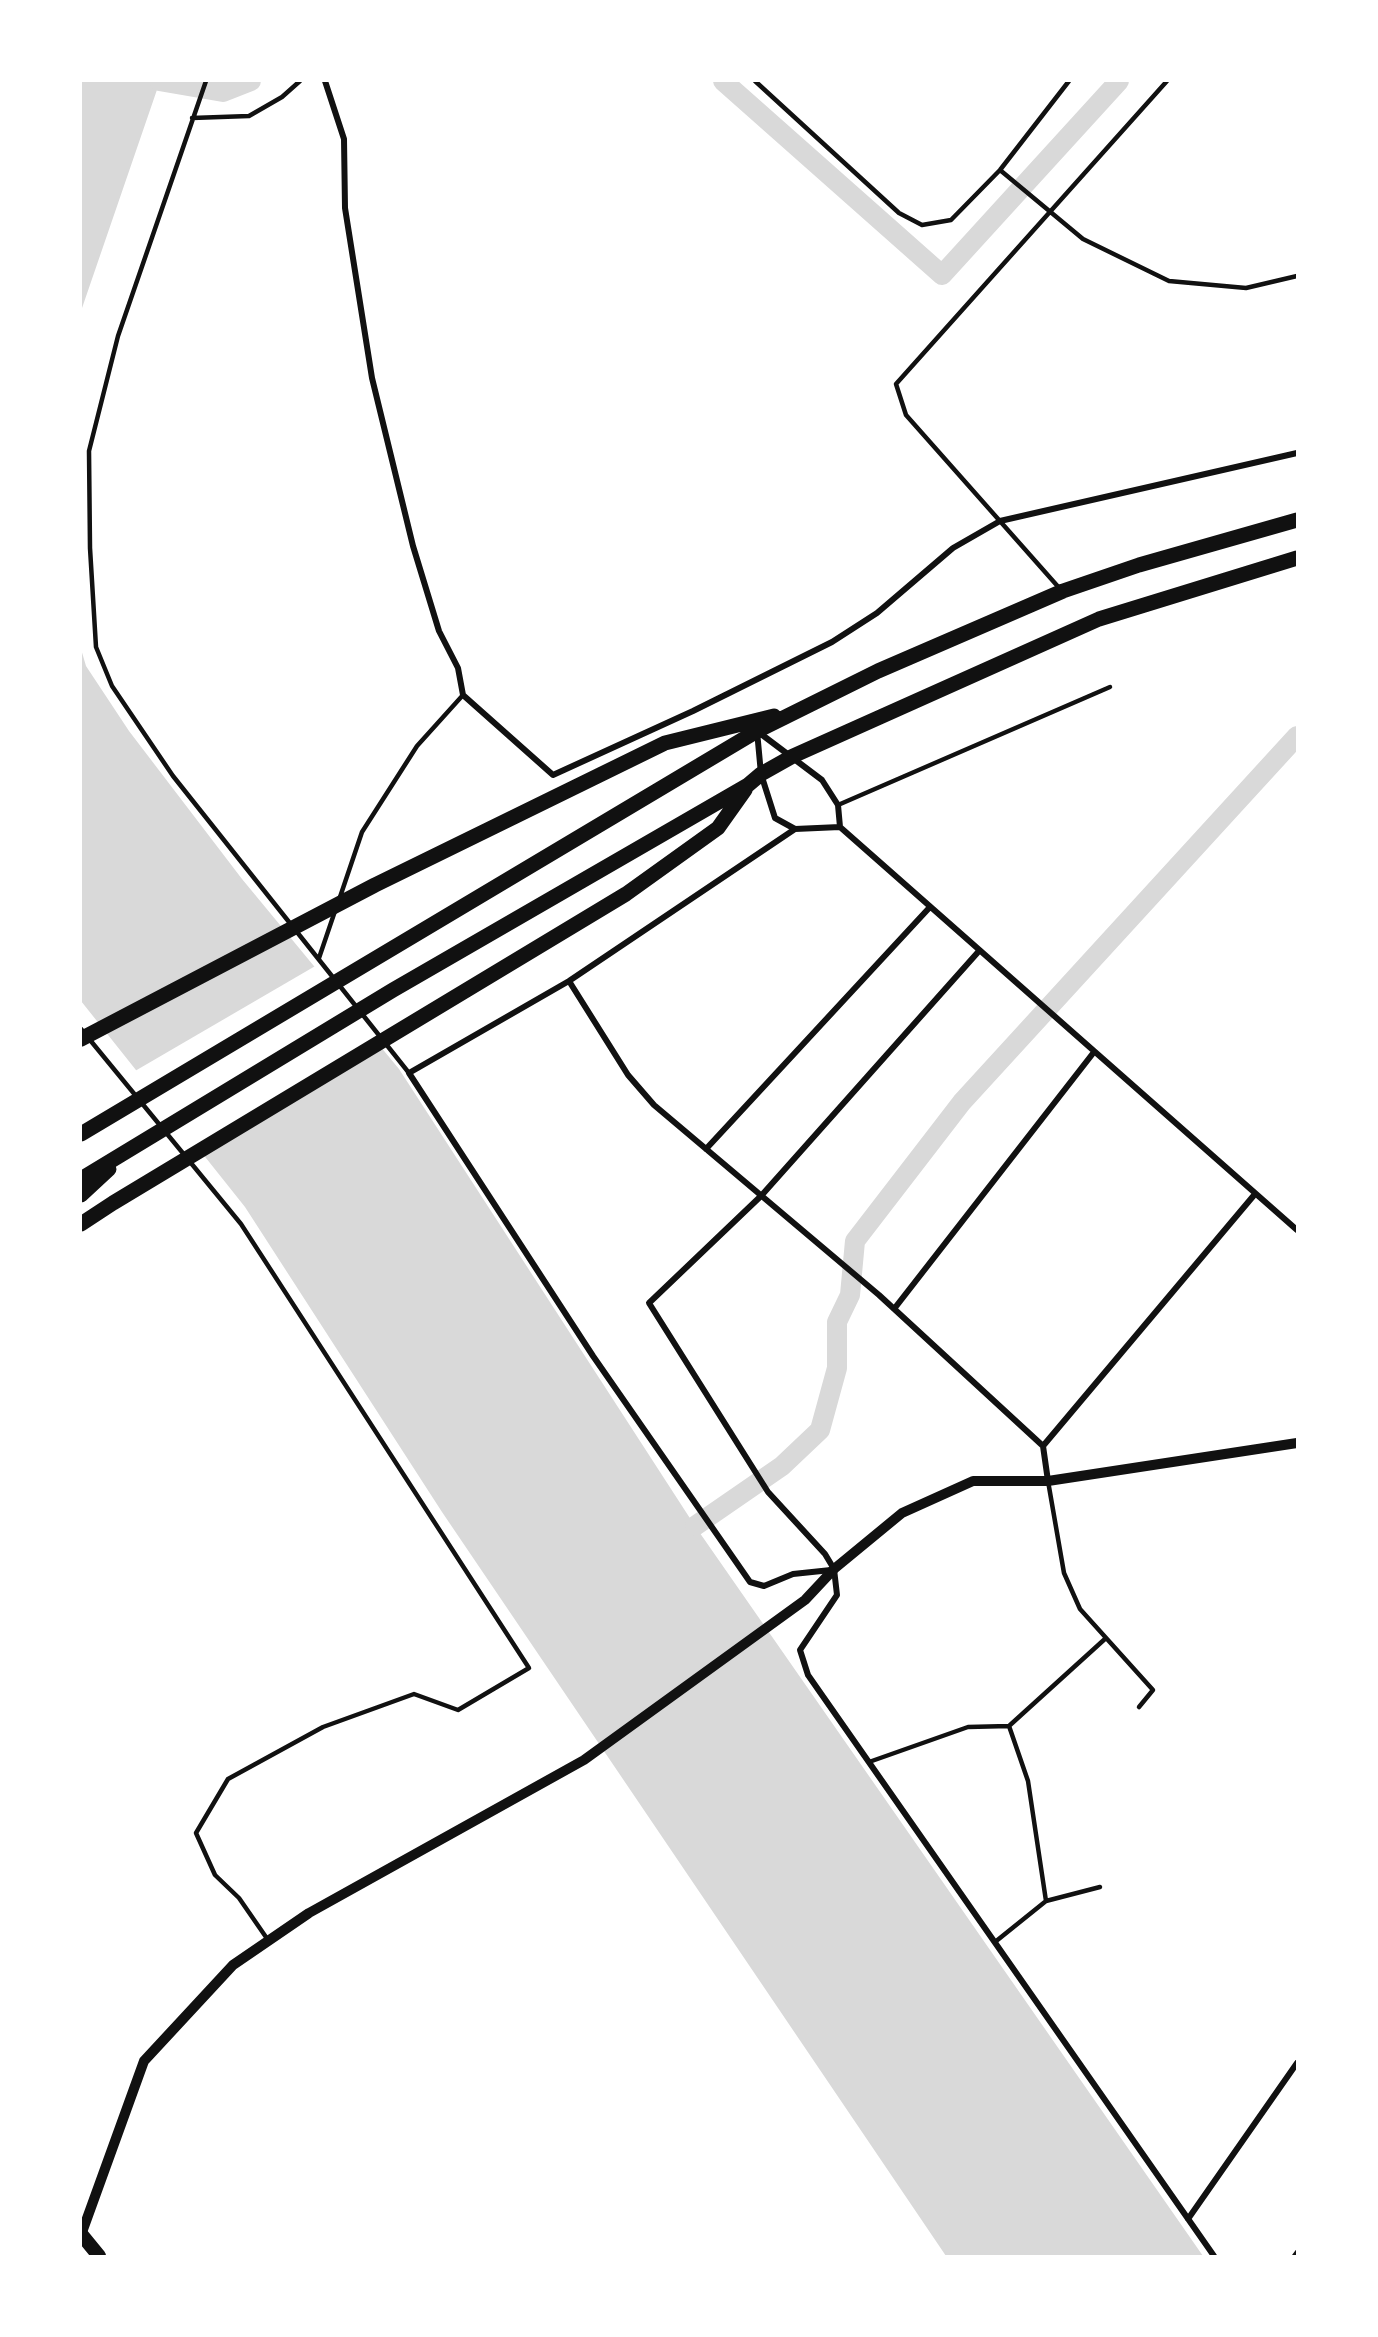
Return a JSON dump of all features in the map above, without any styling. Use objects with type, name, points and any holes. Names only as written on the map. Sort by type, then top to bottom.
[{"type":"highway","points":[[81,1134],[376,961],[758,731],[803,708],[878,671],[1063,591],[1139,565],[1297,520]]},
{"type":"highway","points":[[81,1179],[393,990],[748,785],[761,774],[793,756],[1099,620],[1297,558]]},
{"type":"highway","points":[[81,1039],[375,885],[665,743],[803,708]]},
{"type":"highway","points":[[81,1224],[112,1203],[626,894],[718,828],[748,785]]},
{"type":"highway","points":[[81,1126],[101,1122]]},
{"type":"highway","points":[[81,1195],[121,1156]]},
{"type":"main road","points":[[81,2235],[99,2256]]},
{"type":"street","points":[[325,81],[344,139],[345,208],[372,378],[413,546],[439,631],[458,668],[463,695],[553,775],[693,711],[832,642],[877,613],[953,548],[1000,521],[1297,453]]},
{"type":"street","points":[[758,731],[822,780],[838,804],[840,826],[1297,1230]]},
{"type":"street","points":[[758,731],[761,774],[775,818],[795,829]]},
{"type":"street","points":[[834,1569],[793,1574],[764,1586],[750,1582],[593,1356],[409,1073],[569,981],[795,829],[840,826]]},
{"type":"street","points":[[706,1149],[930,907]]},
{"type":"street","points":[[979,951],[761,1196],[649,1303],[768,1492],[825,1554],[834,1569],[837,1595],[800,1650],[808,1675],[1214,2256]]},
{"type":"street","points":[[569,981],[628,1075],[654,1106],[894,1309],[1043,1446],[1048,1481]]},
{"type":"street","points":[[894,1309],[1094,1052]]},
{"type":"street","points":[[1043,1446],[1255,1194]]},
{"type":"street","points":[[81,2235],[144,2061],[233,1965],[319,1908],[584,1760],[805,1600],[834,1569],[902,1513],[973,1481],[1048,1481],[1297,1443]]},
{"type":"street","points":[[1188,2219],[1297,2063]]},
{"type":"lane","points":[[206,81],[118,336],[89,451],[90,548],[96,646],[112,686],[173,776],[409,1073]]},
{"type":"lane","points":[[192,118],[249,116],[282,97],[300,81]]},
{"type":"lane","points":[[755,81],[899,213],[921,225],[951,220],[1000,170],[1069,81]]},
{"type":"lane","points":[[1063,591],[906,415],[896,384],[1167,81]]},
{"type":"lane","points":[[1000,170],[1083,239],[1169,281],[1246,288],[1297,276]]},
{"type":"lane","points":[[838,804],[1110,687]]},
{"type":"lane","points":[[319,957],[362,832],[417,746],[463,695]]},
{"type":"lane","points":[[81,1029],[241,1224],[529,1668],[458,1710],[414,1694],[323,1727],[228,1779],[196,1833],[215,1875],[239,1898],[268,1941]]},
{"type":"lane","points":[[1048,1481],[1064,1573],[1080,1609],[1153,1690],[1139,1707]]},
{"type":"lane","points":[[869,1762],[968,1727],[1009,1726],[1106,1638]]},
{"type":"lane","points":[[1009,1726],[1028,1781],[1046,1901]]},
{"type":"lane","points":[[994,1942],[1046,1901],[1100,1887]]},
{"type":"lane","points":[[1294,2256],[1297,2252]]},
{"type":"shaded area","points":[[81,81],[160,81],[81,311]]},
{"type":"shaded area","points":[[81,649],[86,666],[129,731],[242,879],[399,1069],[695,1526],[1203,2256],[946,2256],[442,1512],[245,1207],[81,1001]]},
{"type":"pier","points":[[317,965],[378,1039],[194,1147],[135,1071]]},
{"type":"waterway","points":[[159,81],[223,92],[251,81]]},
{"type":"waterway","points":[[723,81],[942,275],[1119,81]]},
{"type":"waterway","points":[[695,1526],[782,1466],[820,1430],[837,1368],[837,1322],[850,1295],[855,1241],[962,1102],[1297,736]]}]
